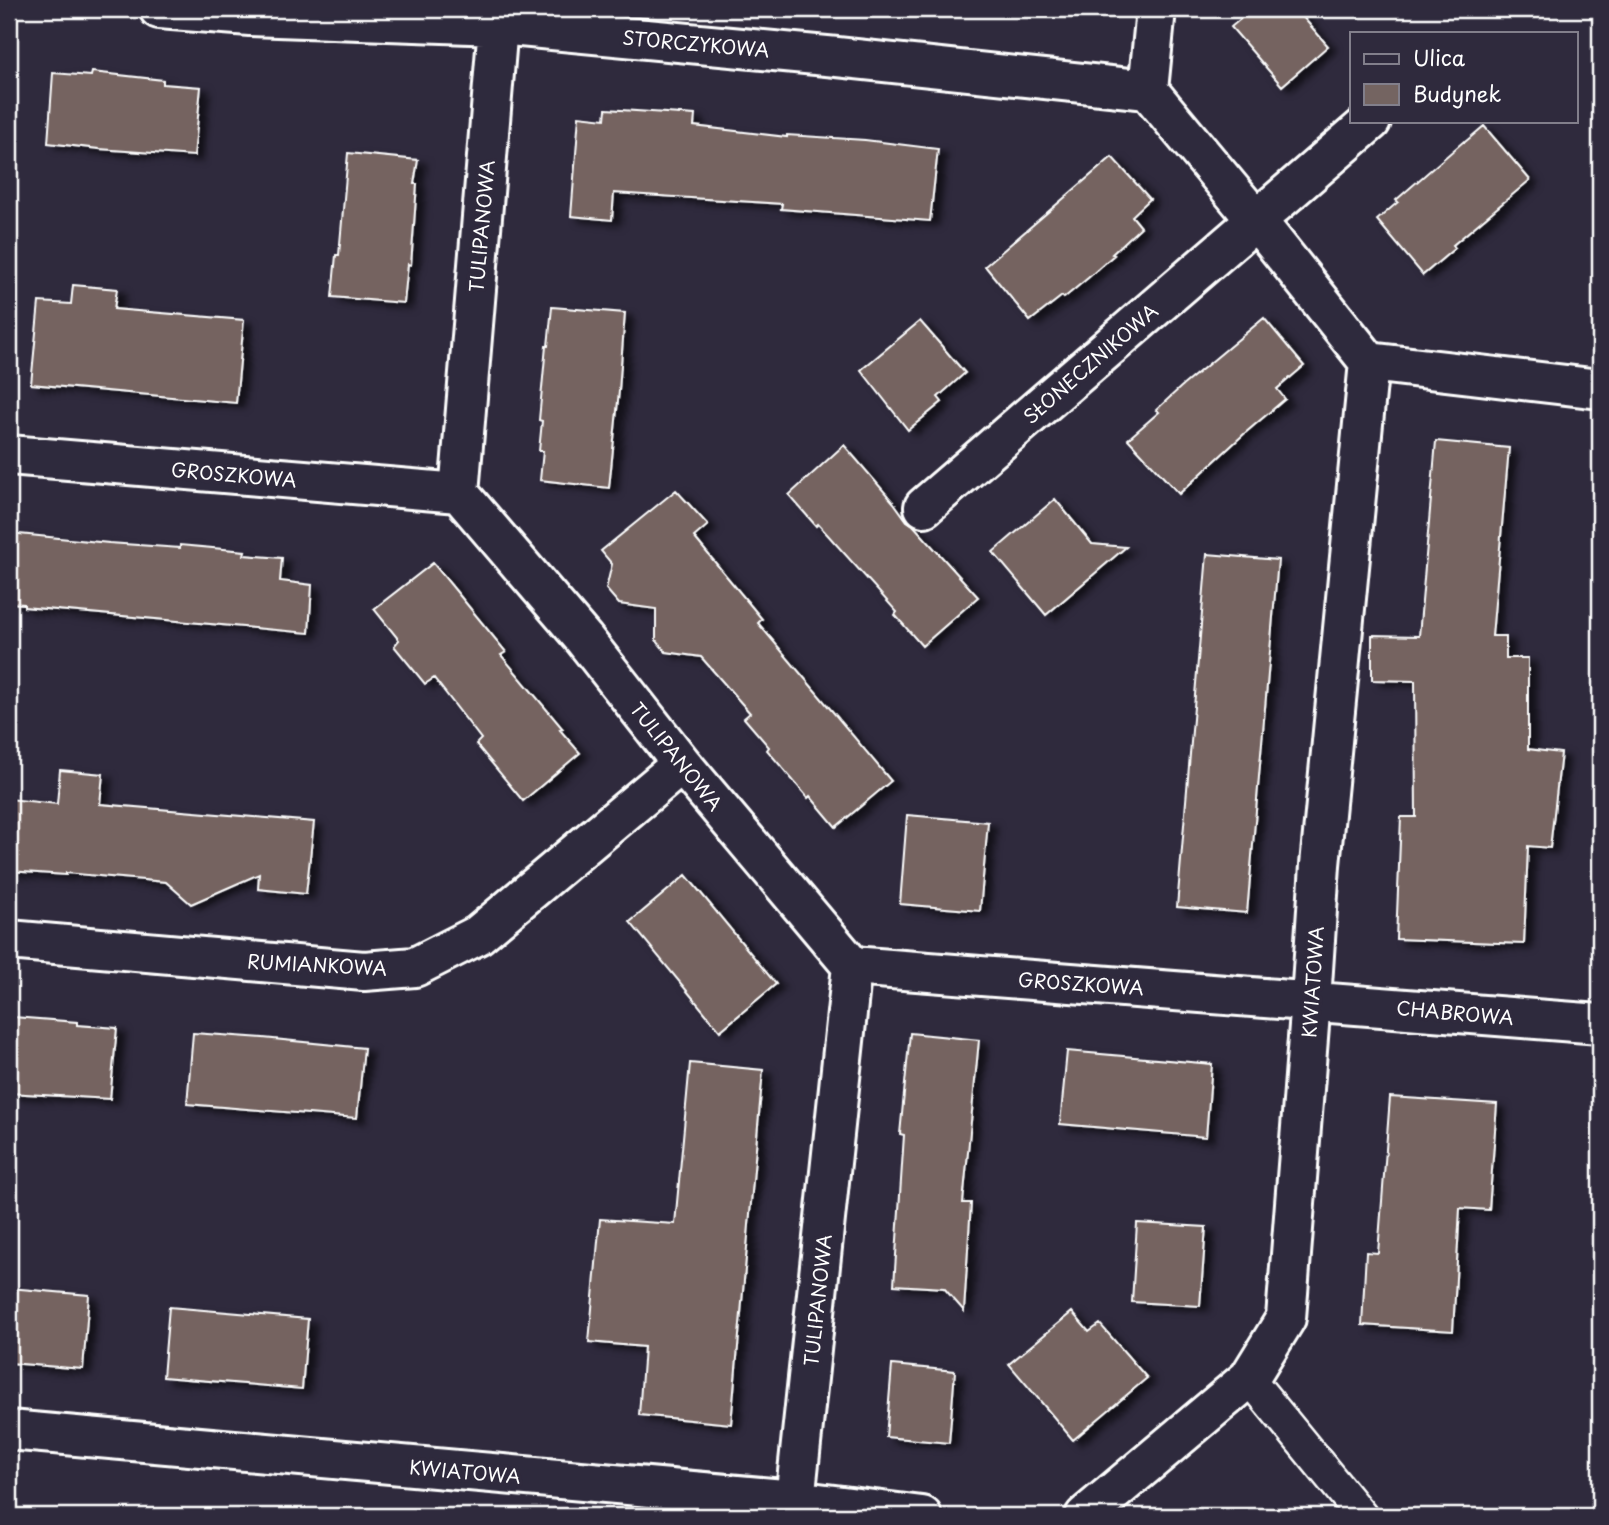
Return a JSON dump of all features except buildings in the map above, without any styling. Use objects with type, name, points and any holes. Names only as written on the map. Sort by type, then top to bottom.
[{"type":"street","name":"STORCZYKOWA","points":[[159,9],[250,16],[498,25],[1149,90]]},
{"type":"street","points":[[1156,9],[1149,90],[1369,362],[1600,389]]},
{"type":"street","name":"TULIPANOWA","points":[[498,25],[459,493],[584,639],[682,764],[852,966],[795,1500]]},
{"type":"street","name":"SŁONECZNIKOWA","points":[[925,507],[1370,122]]},
{"type":"street","name":"KWIATOWA","points":[[1085,1516],[1249,1378],[1286,1318],[1320,865],[1369,362]]},
{"type":"street","name":"GROSZKOWA","points":[[9,455],[459,493]]},
{"type":"street","name":"RUMIANKOWA","points":[[9,940],[364,971],[415,968],[478,935],[682,764]]},
{"type":"street","name":"GROSZKOWA","points":[[852,966],[1311,1000]]},
{"type":"street","name":"CHABROWA","points":[[1311,1000],[1600,1024]]},
{"type":"street","name":"KWIATOWA","points":[[9,1430],[795,1500],[922,1516]]},
{"type":"lane","points":[[1249,1378],[1362,1516]]}]
